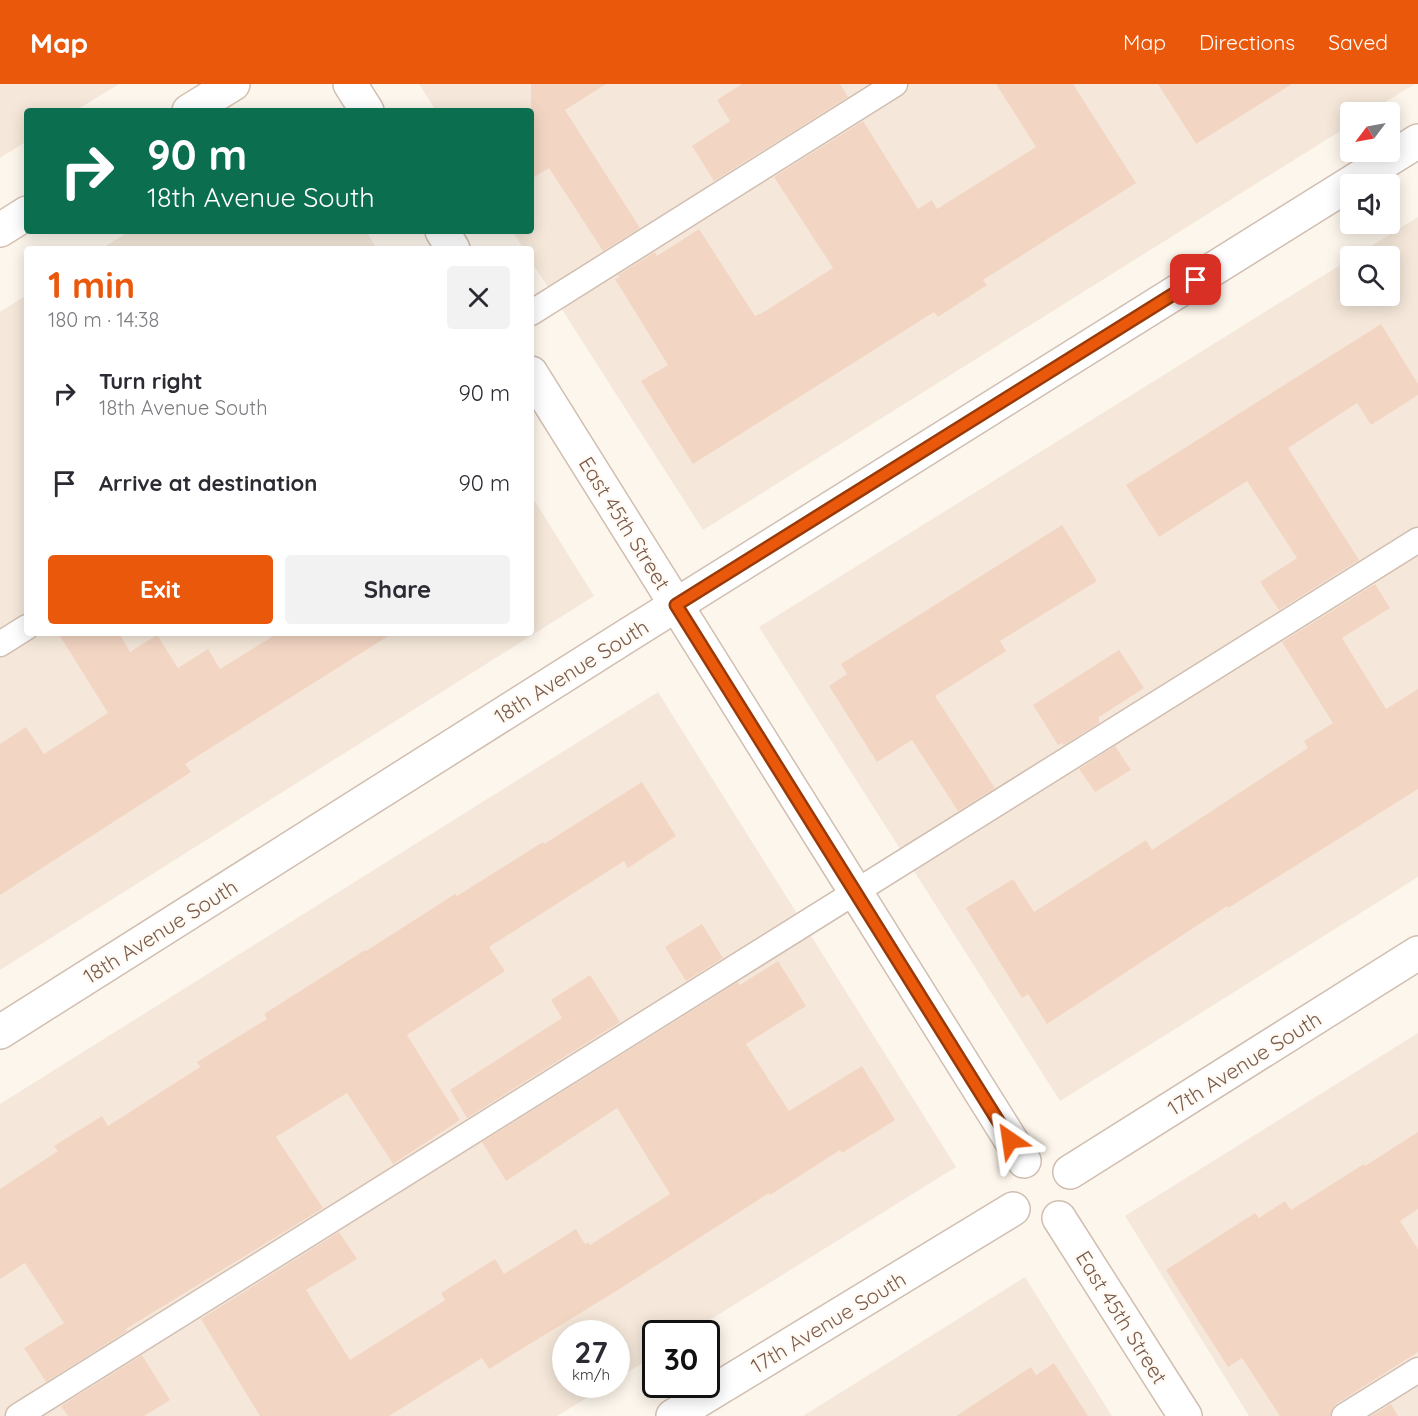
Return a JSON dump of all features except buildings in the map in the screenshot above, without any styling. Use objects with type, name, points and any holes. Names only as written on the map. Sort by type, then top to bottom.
[{"type":"street","points":[[194,108],[233,84]]},
{"type":"street","points":[[350,84],[365,108]]},
{"type":"street","name":"18th Avenue South","points":[[0,1032],[676,605],[1418,141]]},
{"type":"street","points":[[0,230],[24,215]]},
{"type":"street","name":"East 45th Street","points":[[534,378],[1024,1161]]},
{"type":"street","name":"17th Avenue South","points":[[1070,1173],[1418,953]]},
{"type":"street","points":[[1041,1156],[1049,1157],[1060,1162],[1070,1173],[1075,1188],[1072,1204],[1059,1218],[1042,1223],[1029,1221],[1013,1209],[1008,1190],[1011,1174],[1024,1161],[1041,1156]]},
{"type":"street","name":"17th Avenue South","points":[[673,1416],[1013,1209]]},
{"type":"street","name":"East 45th Street","points":[[1059,1218],[1185,1416]]},
{"type":"lane","points":[[534,311],[895,84]]},
{"type":"lane","points":[[18,1416],[1418,540]]},
{"type":"lane","points":[[0,644],[24,629]]},
{"type":"lane","points":[[1344,1416],[1418,1370]]},
{"type":"shaded area","points":[[0,84],[119,84],[80,108],[24,108],[24,143],[0,158]]},
{"type":"shaded area","points":[[419,84],[1415,84],[1385,102],[1340,102],[1340,131],[703,530],[534,266],[534,246],[522,246],[514,234],[534,234],[534,108],[434,108]]},
{"type":"shaded area","points":[[1418,217],[1418,877],[1060,1101],[759,627],[1340,265],[1340,306],[1400,306],[1400,246],[1371,246],[1391,234],[1400,234],[1400,228]]},
{"type":"shaded area","points":[[125,234],[368,234],[375,246],[106,246]]},
{"type":"shaded area","points":[[24,297],[24,636],[530,636],[0,970],[0,312]]},
{"type":"shaded area","points":[[534,500],[594,596],[534,634]]},
{"type":"shaded area","points":[[658,692],[956,1167],[710,1320],[642,1320],[642,1363],[630,1371],[630,1320],[552,1320],[552,1398],[587,1398],[557,1416],[0,1416],[0,1104]]},
{"type":"shaded area","points":[[1418,1033],[1418,1416],[1249,1416],[1125,1216]]},
{"type":"shaded area","points":[[1025,1277],[1112,1416],[803,1416]]},
{"type":"route","points":[[1010,1140],[676,605],[1196,280]]}]
